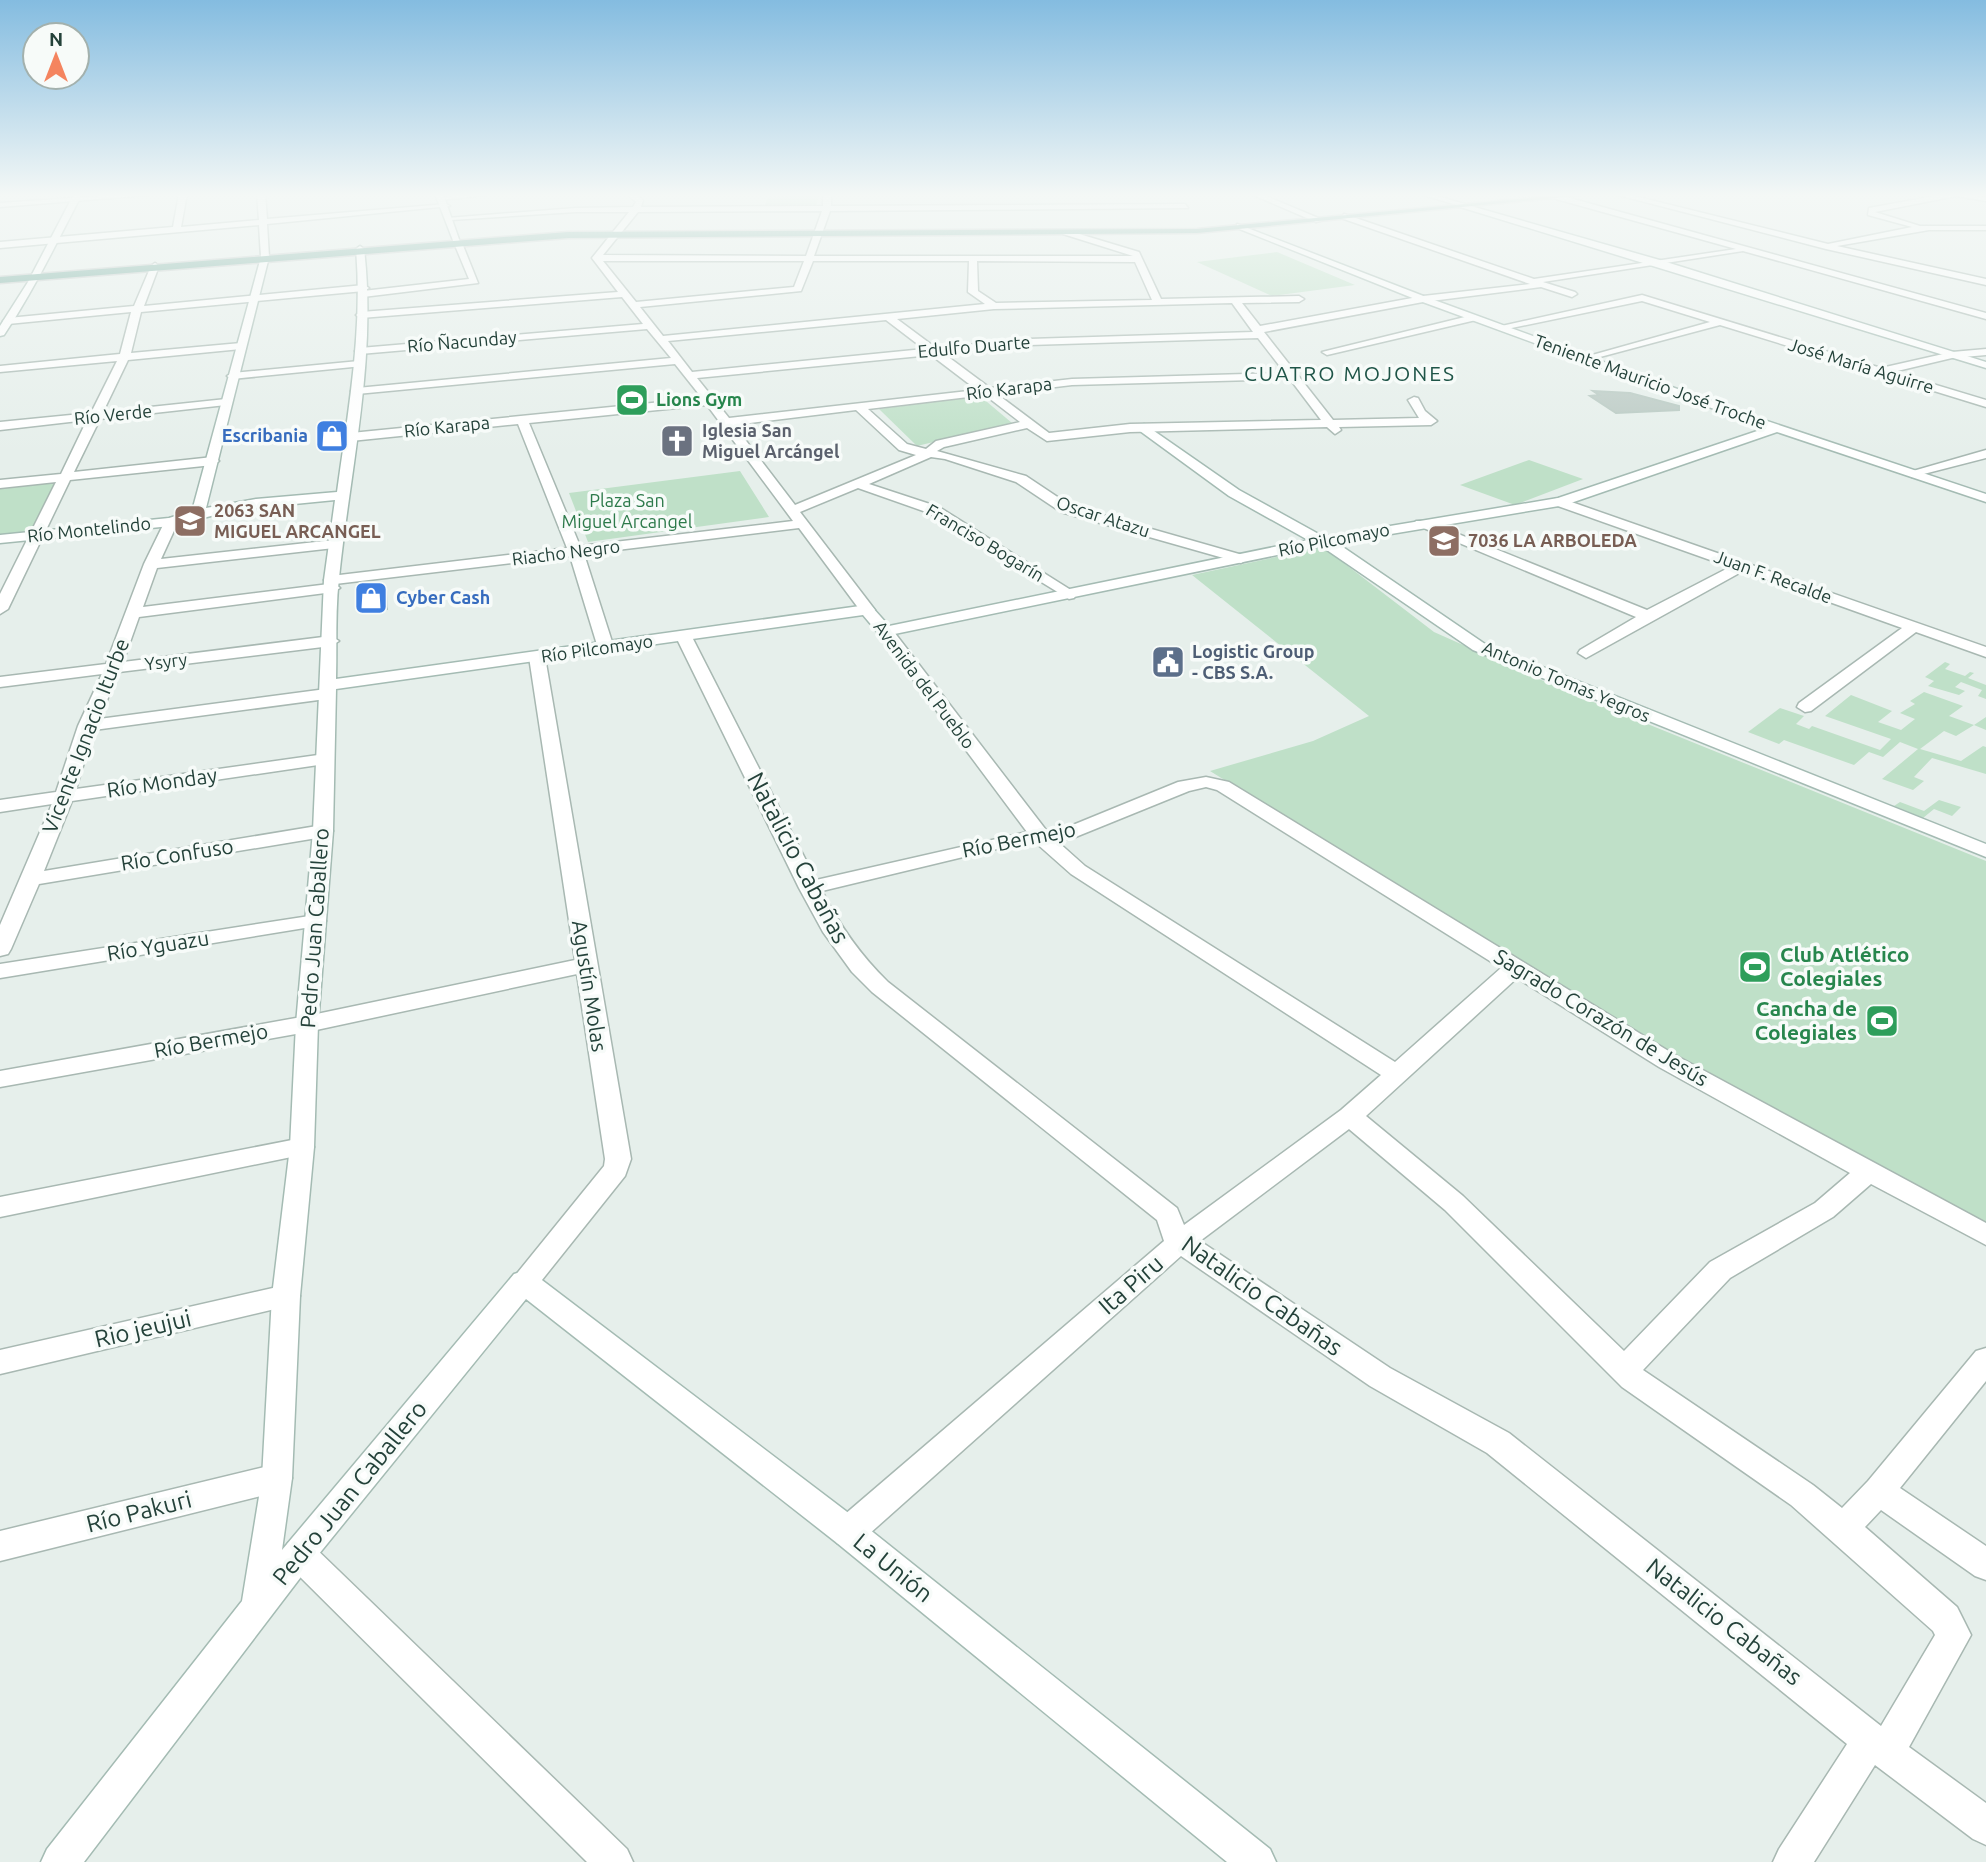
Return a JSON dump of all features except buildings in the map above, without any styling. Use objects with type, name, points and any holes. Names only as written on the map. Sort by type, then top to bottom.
[{"type":"street","points":[[0,332],[33,281]]},
{"type":"street","points":[[0,609],[124,358],[137,310],[149,281]]},
{"type":"street","points":[[198,512],[213,461],[232,376],[260,281]]},
{"type":"street","name":"Pedro Juan Caballero","points":[[257,1607],[277,1478],[286,1296],[302,1147],[307,1024],[323,831],[326,689],[331,641],[334,544],[357,391],[363,281]]},
{"type":"street","points":[[8,321],[475,281]]},
{"type":"street","name":"Avenida del Pueblo","points":[[613,281],[710,401],[1041,837],[1078,870],[1313,1023],[1398,1074]]},
{"type":"street","points":[[632,305],[793,291],[799,289],[802,281]]},
{"type":"street","points":[[973,281],[973,292],[994,306]]},
{"type":"street","points":[[1149,281],[1157,301]]},
{"type":"street","name":"Teniente Mauricio José Troche","points":[[1377,281],[1777,428],[1986,498]]},
{"type":"street","points":[[1533,281],[1573,293]]},
{"type":"street","points":[[1717,281],[1986,365]]},
{"type":"street","points":[[1860,281],[1986,316]]},
{"type":"street","name":"Edulfo Duarte","points":[[690,376],[1064,340],[1258,332],[1425,300],[1546,285]]},
{"type":"street","points":[[361,315],[622,294]]},
{"type":"street","name":"José María Aguirre","points":[[1502,327],[1638,298],[1647,299],[1986,404]]},
{"type":"street","points":[[660,339],[994,306],[1299,299]]},
{"type":"street","points":[[1235,301],[1334,428]]},
{"type":"street","points":[[887,316],[1046,437],[1144,428],[1334,428],[1431,421],[1420,413],[1415,400]]},
{"type":"street","points":[[1327,352],[1473,318]]},
{"type":"street","points":[[1589,359],[1721,322]]},
{"type":"street","name":"Río Ñacunday","points":[[232,376],[359,357],[649,326]]},
{"type":"street","points":[[0,369],[241,345]]},
{"type":"street","points":[[1881,372],[1952,355],[1986,352]]},
{"type":"street","points":[[357,391],[678,361]]},
{"type":"street","name":"Río Karapa","points":[[726,422],[1083,382],[1293,376]]},
{"type":"street","name":"Río Karapa","points":[[351,437],[710,401]]},
{"type":"street","name":"Río Verde","points":[[0,426],[226,402]]},
{"type":"street","name":"Oscar Atazu","points":[[859,407],[903,447],[947,456],[1021,479],[1055,504],[1073,511],[1241,559]]},
{"type":"street","points":[[522,420],[576,552],[606,648]]},
{"type":"street","points":[[792,511],[929,454],[940,444],[1027,424]]},
{"type":"street","points":[[1144,428],[1234,493],[1320,542]]},
{"type":"street","name":"Río Pilcomayo","points":[[885,631],[1320,542],[1560,502],[1777,428]]},
{"type":"street","points":[[1912,473],[1986,454]]},
{"type":"street","points":[[0,484],[213,461]]},
{"type":"street","name":"Franciso Bogarín","points":[[858,484],[934,510],[1069,594]]},
{"type":"street","name":"Río Montelindo","points":[[0,539],[172,522],[198,512],[343,495]]},
{"type":"street","name":"Juan F. Recalde","points":[[1560,502],[1986,652]]},
{"type":"street","name":"Vicente Ignacio Iturbe","points":[[0,949],[64,797],[87,726],[112,669],[132,612],[172,522]]},
{"type":"street","name":"Riacho Negro","points":[[132,612],[801,524]]},
{"type":"street","points":[[1421,524],[1648,616]]},
{"type":"street","name":"Antonio Tomas Yegros","points":[[1320,542],[1450,635],[1541,674],[1986,851]]},
{"type":"street","points":[[152,564],[334,544]]},
{"type":"street","points":[[1586,653],[1648,616],[1742,566]]},
{"type":"street","name":"Río Pilcomayo","points":[[87,726],[867,610]]},
{"type":"street","points":[[1805,707],[1913,627]]},
{"type":"street","name":"Natalicio Cabañas","points":[[684,637],[830,927],[860,967],[880,987],[1168,1215],[1174,1237],[1180,1242],[1380,1377],[1498,1443],[1878,1746],[1986,1826]]},
{"type":"street","name":"Ysyry","points":[[0,682],[331,641]]},
{"type":"street","name":"Agustín Molas","points":[[524,1282],[617,1166],[537,657]]},
{"type":"street","name":"Río Monday","points":[[0,806],[325,759]]},
{"type":"street","name":"Río Bermejo","points":[[809,888],[1006,841],[1075,831],[1184,786],[1206,782],[1223,786]]},
{"type":"street","name":"Sagrado Corazón de Jesús","points":[[1223,786],[1667,1061],[1986,1235]]},
{"type":"street","name":"Río Confuso","points":[[31,879],[323,831]]},
{"type":"street","name":"Río Yguazu","points":[[0,971],[316,921]]},
{"type":"street","name":"Río Bermejo","points":[[0,1079],[307,1024],[585,965]]},
{"type":"street","name":"Ita Piru","points":[[848,1532],[1180,1242],[1350,1116],[1517,966]]},
{"type":"street","points":[[1350,1116],[1454,1203],[1632,1378],[1802,1495],[1945,1619],[1954,1635],[1878,1746],[1792,1862]]},
{"type":"street","points":[[0,1207],[302,1147]]},
{"type":"street","points":[[1624,1370],[1720,1270],[1824,1210],[1868,1172]]},
{"type":"street","name":"Pedro Juan Caballero","points":[[60,1862],[299,1554],[524,1282]]},
{"type":"street","name":"La Unión","points":[[524,1282],[848,1532],[1257,1862]]},
{"type":"street","name":"Rio jeujui","points":[[0,1362],[286,1296]]},
{"type":"street","points":[[1843,1528],[1879,1491],[1986,1360]]},
{"type":"street","name":"Río Pakuri","points":[[0,1546],[277,1478]]},
{"type":"street","points":[[1879,1491],[1986,1565]]},
{"type":"street","points":[[299,1554],[614,1862]]},
{"type":"green space","points":[[1239,281],[1345,281],[1355,285],[1272,296]]},
{"type":"green space","points":[[980,396],[1012,423],[917,446],[879,409]]},
{"type":"green space","points":[[1529,460],[1583,479],[1515,505],[1460,485]]},
{"type":"green space","name":"Plaza San Miguel Arcangel","points":[[740,471],[769,517],[588,542],[569,493]]},
{"type":"green space","points":[[57,479],[33,532],[0,536],[0,486]]},
{"type":"green space","name":"Club Atlético Colegiales","points":[[1323,547],[1434,632],[1566,691],[1986,861],[1986,1227],[1648,1043],[1210,771],[1313,741],[1369,716],[1192,575]]},
{"type":"green space","points":[[1945,662],[1950,664],[1945,669],[1965,676],[1970,672],[1974,673],[1968,678],[1986,685],[1986,699],[1978,696],[1982,690],[1961,682],[1955,687],[1965,691],[1959,695],[1928,686],[1934,681],[1925,677]]},
{"type":"green space","points":[[1924,692],[1963,706],[1949,716],[1974,725],[1956,736],[1944,731],[1920,749],[1961,761],[1983,746],[1986,747],[1986,774],[1932,758],[1914,777],[1924,781],[1913,790],[1882,779],[1918,749],[1900,742],[1883,757],[1869,752],[1854,765],[1784,740],[1779,744],[1748,732],[1780,708],[1804,716],[1796,724],[1809,729],[1812,726],[1880,750],[1891,739],[1825,716],[1851,695],[1892,711],[1878,722],[1901,730],[1915,719],[1900,713],[1915,704],[1910,701]]},
{"type":"green space","points":[[1986,717],[1986,730],[1974,725]]},
{"type":"green space","points":[[1939,800],[1961,807],[1952,816],[1934,809],[1923,818],[1894,806],[1900,802],[1924,811]]},
{"type":"place","name":"Lions Gym","points":[[632,400]]},
{"type":"place","name":"Escribania","points":[[332,436]]},
{"type":"place","name":"Iglesia San Miguel Arcángel","points":[[677,441]]},
{"type":"place","name":"2063 SAN MIGUEL ARCANGEL","points":[[190,521]]},
{"type":"place","name":"7036 LA ARBOLEDA","points":[[1444,541]]},
{"type":"place","name":"Cyber Cash","points":[[371,598]]},
{"type":"place","name":"Logistic Group - CBS S.A.","points":[[1168,662]]},
{"type":"place","name":"Club Atlético Colegiales","points":[[1755,967]]},
{"type":"place","name":"Cancha de Colegiales","points":[[1882,1021]]},
{"type":"district","name":"CUATRO MOJONES","points":[[1350,374]]}]
